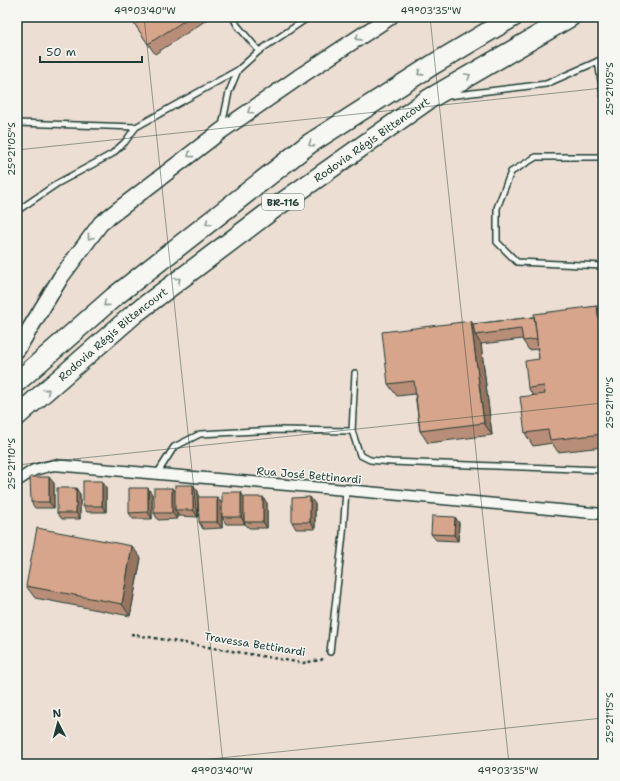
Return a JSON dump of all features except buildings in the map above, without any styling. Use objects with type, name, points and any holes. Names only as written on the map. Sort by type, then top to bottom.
[{"type":"highway","name":"BR-116","points":[[17,382],[114,297],[309,144],[434,64],[513,17]]},
{"type":"highway","name":"Rodovia Régis Bittencourt","points":[[17,416],[134,314],[276,207],[429,99],[570,17]]},
{"type":"main road","points":[[17,350],[61,277],[101,223],[221,131],[390,17]]},
{"type":"street","name":"Rua José Bettinardi","points":[[17,481],[34,470],[54,465],[603,514]]},
{"type":"lane","points":[[233,17],[259,51]]},
{"type":"lane","points":[[17,211],[58,184],[112,154],[125,142],[136,127],[238,70],[259,51],[309,17]]},
{"type":"lane","points":[[429,99],[546,84],[601,60],[603,94]]},
{"type":"lane","points":[[221,131],[229,92],[238,70]]},
{"type":"lane","points":[[17,123],[136,127]]},
{"type":"lane","points":[[603,157],[536,156],[511,172],[497,208],[497,242],[517,262],[603,266]]},
{"type":"lane","points":[[355,373],[352,430],[360,455],[370,460],[603,470]]},
{"type":"lane","points":[[157,474],[174,447],[200,434],[277,430],[352,430]]},
{"type":"lane","points":[[330,652],[343,534],[346,490]]},
{"type":"path","name":"Travessa Bettinardi","points":[[131,634],[303,663],[321,660],[330,652]]}]
